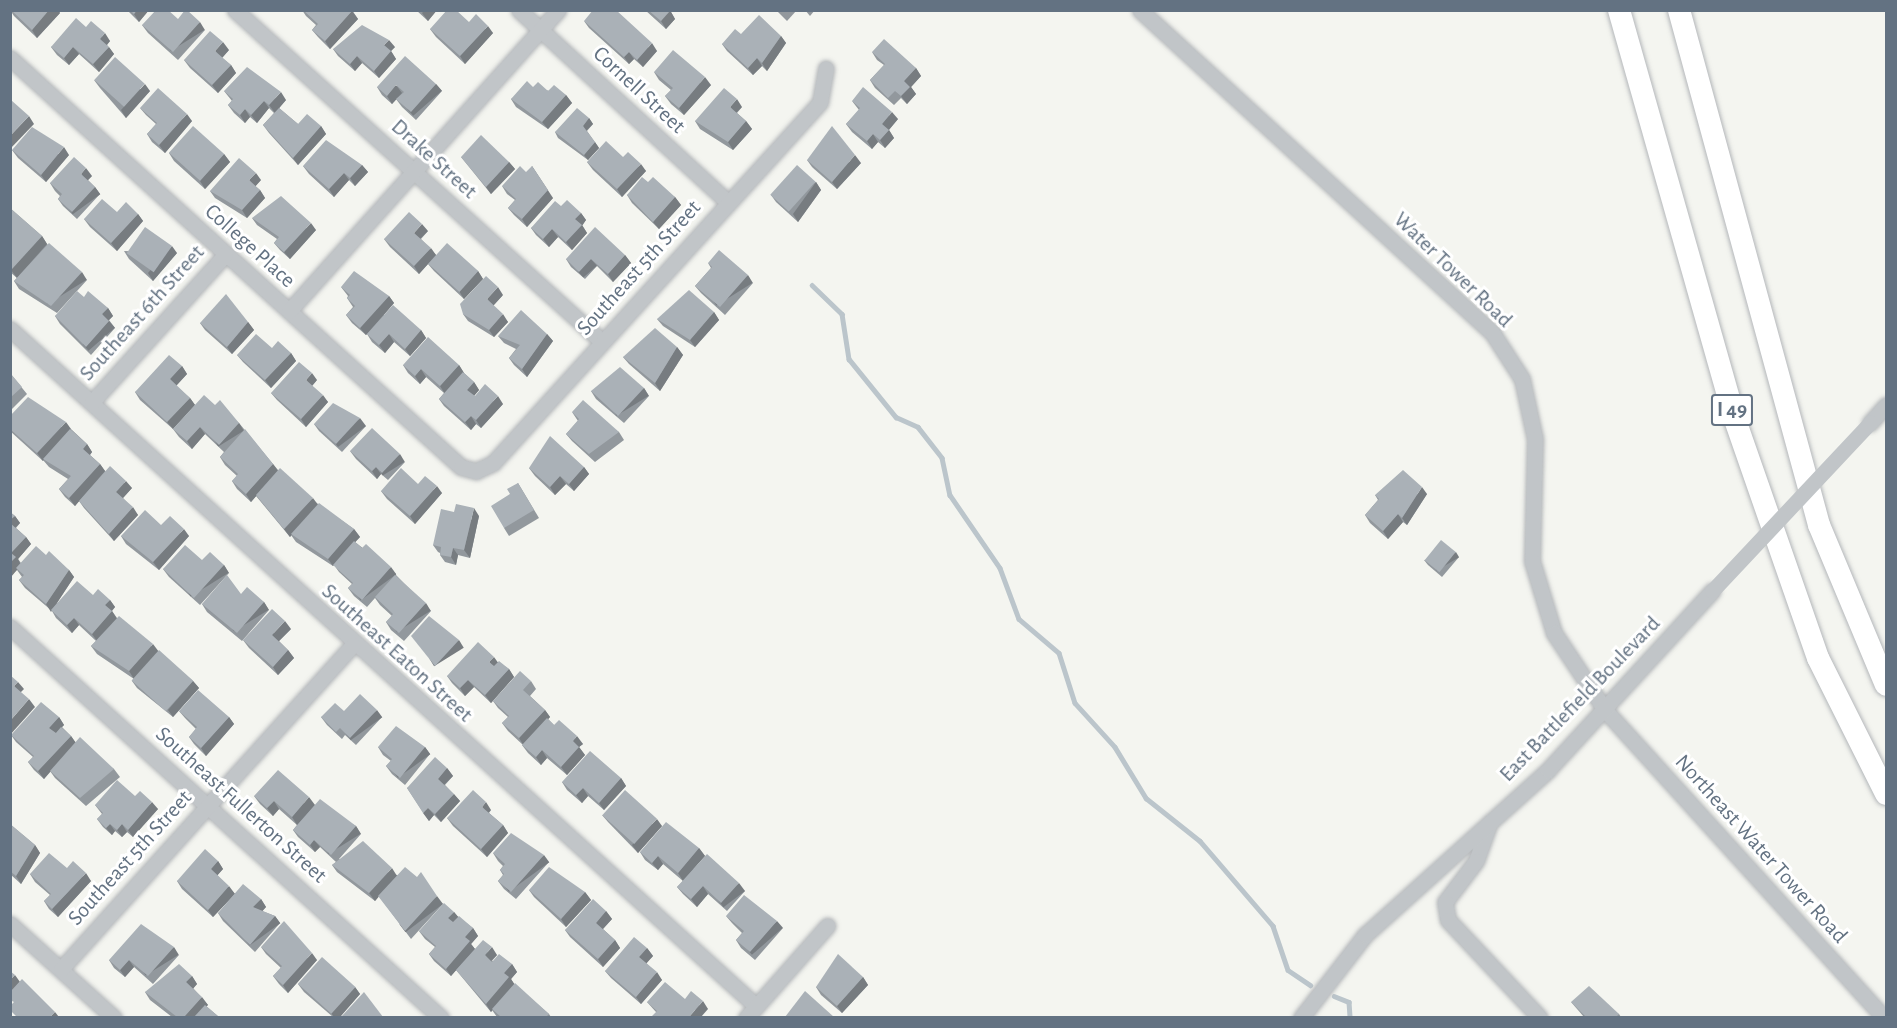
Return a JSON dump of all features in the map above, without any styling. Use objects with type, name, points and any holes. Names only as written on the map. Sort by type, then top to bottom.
[{"type":"highway","name":"I 49","points":[[1619,10],[1733,414],[1818,658],[1887,794]]},
{"type":"highway","name":"I 49","points":[[1679,10],[1819,525],[1887,685]]},
{"type":"street","name":"Drake Street","points":[[235,10],[603,342]]},
{"type":"street","name":"Cornell Street","points":[[519,10],[729,203]]},
{"type":"street","points":[[289,311],[539,28],[558,10]]},
{"type":"street","name":"Water Tower Road","points":[[1140,10],[1493,334],[1522,379],[1535,439],[1532,561],[1540,595],[1554,633],[1605,710]]},
{"type":"street","name":"College Place","points":[[10,58],[461,467]]},
{"type":"street","name":"Southeast 5th Street","points":[[461,467],[476,471],[493,463],[820,102],[826,69]]},
{"type":"street","name":"Southeast 6th Street","points":[[92,402],[225,255]]},
{"type":"street","name":"Southeast Eaton Street","points":[[10,329],[92,402],[751,1012]]},
{"type":"street","name":"East Battlefield Boulevard","points":[[1301,1017],[1365,934],[1490,822],[1605,710],[1887,405]]},
{"type":"street","name":"Southeast Fullerton Street","points":[[10,627],[441,1017]]},
{"type":"street","name":"Southeast 5th Street","points":[[61,969],[353,645]]},
{"type":"street","name":"Northeast Water Tower Road","points":[[1605,710],[1884,1017]]},
{"type":"street","points":[[1490,822],[1476,861],[1446,902],[1448,920],[1540,1017]]},
{"type":"street","points":[[10,924],[114,1017]]},
{"type":"street","points":[[751,1012],[827,926]]},
{"type":"building","points":[[11,10],[49,10],[32,30]]},
{"type":"building","points":[[156,10],[168,10],[178,19],[187,10],[200,22],[173,52],[142,25]]},
{"type":"building","points":[[303,10],[352,11],[325,41],[312,30],[318,24]]},
{"type":"building","points":[[447,10],[456,10],[469,22],[476,14],[488,26],[460,56],[430,29]]},
{"type":"building","points":[[593,10],[616,10],[652,43],[637,60],[629,52],[624,57],[584,21]]},
{"type":"building","points":[[648,10],[669,10],[670,11],[661,21]]},
{"type":"building","points":[[759,15],[781,36],[762,63],[757,58],[748,68],[722,44],[735,29],[741,34]]},
{"type":"building","points":[[76,18],[86,27],[91,21],[105,33],[100,39],[109,47],[93,64],[73,47],[64,58],[51,47]]},
{"type":"building","points":[[362,25],[389,40],[384,45],[391,51],[374,71],[357,56],[350,64],[333,49]]},
{"type":"building","points":[[210,31],[223,42],[215,51],[231,65],[212,85],[184,60]]},
{"type":"building","points":[[884,39],[916,68],[904,81],[910,87],[901,96],[895,91],[888,98],[870,80],[885,64],[872,52]]},
{"type":"building","points":[[673,50],[705,77],[679,108],[665,96],[673,88],[654,72]]},
{"type":"building","points":[[405,56],[436,84],[411,112],[396,99],[404,92],[396,85],[387,96],[377,87]]},
{"type":"building","points":[[115,57],[145,84],[124,107],[94,80]]},
{"type":"building","points":[[247,67],[281,92],[269,105],[264,101],[251,115],[245,109],[240,115],[228,105],[233,99],[224,91]]},
{"type":"building","points":[[527,81],[533,87],[538,82],[548,91],[554,85],[566,95],[542,122],[511,99]]},
{"type":"building","points":[[863,87],[892,112],[882,124],[889,130],[880,140],[873,134],[867,141],[846,124],[860,108],[852,101]]},
{"type":"building","points":[[158,88],[187,114],[159,145],[147,134],[157,123],[140,108]]},
{"type":"building","points":[[724,88],[737,99],[730,107],[746,121],[728,142],[695,121]]},
{"type":"building","points":[[10,101],[29,116],[10,136]]},
{"type":"building","points":[[279,108],[298,124],[307,114],[321,126],[293,158],[263,125]]},
{"type":"building","points":[[577,108],[589,118],[583,126],[595,142],[584,155],[555,132]]},
{"type":"building","points":[[193,126],[224,154],[200,181],[169,153]]},
{"type":"building","points":[[832,126],[855,155],[832,182],[807,160]]},
{"type":"building","points":[[32,127],[64,147],[41,175],[12,150]]},
{"type":"building","points":[[481,135],[509,162],[486,187],[461,157]]},
{"type":"building","points":[[326,140],[362,165],[350,178],[344,173],[329,189],[303,166]]},
{"type":"building","points":[[606,141],[623,157],[628,152],[641,164],[617,189],[587,162]]},
{"type":"building","points":[[74,157],[86,168],[81,174],[95,187],[72,212],[58,199],[62,194],[50,183]]},
{"type":"building","points":[[239,158],[256,173],[249,180],[260,190],[242,210],[210,191]]},
{"type":"building","points":[[797,165],[816,182],[789,211],[770,195]]},
{"type":"building","points":[[520,166],[526,172],[532,166],[548,190],[522,219],[508,208],[516,199],[502,186]]},
{"type":"building","points":[[642,177],[648,182],[653,177],[675,197],[653,222],[627,195]]},
{"type":"building","points":[[281,196],[311,223],[284,252],[274,243],[279,237],[252,218]]},
{"type":"building","points":[[102,199],[117,212],[126,202],[138,214],[111,243],[84,219]]},
{"type":"building","points":[[567,200],[581,213],[575,219],[582,225],[566,242],[552,229],[543,239],[531,228],[555,201],[561,206]]},
{"type":"building","points":[[10,208],[42,236],[11,270],[10,269]]},
{"type":"building","points":[[409,212],[422,224],[414,233],[431,248],[414,266],[384,239]]},
{"type":"building","points":[[145,227],[172,246],[154,272],[127,253]]},
{"type":"building","points":[[595,227],[625,255],[608,274],[591,259],[579,272],[566,259]]},
{"type":"building","points":[[49,243],[82,272],[51,306],[14,281]]},
{"type":"building","points":[[447,243],[478,271],[459,292],[428,264]]},
{"type":"building","points":[[719,250],[748,275],[720,307],[695,286],[712,267],[708,263]]},
{"type":"building","points":[[354,271],[389,296],[360,328],[346,315],[355,306],[347,298],[350,295],[341,287]]},
{"type":"building","points":[[486,276],[498,287],[487,299],[503,314],[489,330],[463,314],[460,304]]},
{"type":"building","points":[[689,290],[714,312],[690,340],[657,319]]},
{"type":"building","points":[[77,291],[84,297],[88,291],[108,308],[102,314],[109,321],[86,347],[55,316]]},
{"type":"building","points":[[226,294],[248,322],[227,347],[200,323]]},
{"type":"building","points":[[393,305],[421,330],[405,349],[389,334],[379,345],[367,334]]},
{"type":"building","points":[[521,310],[547,334],[522,369],[509,358],[520,345],[498,336]]},
{"type":"building","points":[[655,328],[677,347],[655,383],[623,357]]},
{"type":"building","points":[[256,334],[272,348],[278,341],[291,353],[265,380],[237,355]]},
{"type":"building","points":[[428,337],[459,365],[440,386],[421,369],[415,376],[403,365]]},
{"type":"building","points":[[169,355],[182,366],[170,379],[190,398],[167,422],[135,392]]},
{"type":"building","points":[[299,362],[312,373],[306,380],[323,395],[301,419],[271,393]]},
{"type":"building","points":[[620,367],[644,388],[618,416],[591,391]]},
{"type":"building","points":[[463,372],[474,382],[467,390],[475,396],[485,384],[498,396],[476,420],[471,416],[465,422],[439,399]]},
{"type":"building","points":[[10,373],[22,387],[10,398]]},
{"type":"building","points":[[204,395],[215,405],[220,400],[239,423],[219,445],[200,427],[187,441],[173,429]]},
{"type":"building","points":[[28,397],[66,422],[37,453],[10,429],[10,416]]},
{"type":"building","points":[[583,400],[619,432],[589,454],[566,434],[579,419],[572,412]]},
{"type":"building","points":[[333,403],[360,418],[336,444],[314,424]]},
{"type":"building","points":[[372,428],[400,454],[382,473],[376,467],[372,471],[350,451]]},
{"type":"building","points":[[70,429],[87,444],[83,449],[100,464],[69,498],[59,489],[71,476],[43,459]]},
{"type":"building","points":[[245,429],[273,464],[246,494],[232,481],[238,474],[220,457]]},
{"type":"building","points":[[550,436],[584,467],[569,484],[560,476],[550,487],[529,468]]},
{"type":"building","points":[[110,466],[126,481],[116,492],[133,507],[109,534],[79,501]]},
{"type":"building","points":[[280,468],[313,498],[284,529],[256,495]]},
{"type":"building","points":[[401,468],[418,484],[425,476],[437,486],[410,516],[381,491]]},
{"type":"building","points":[[1403,470],[1422,487],[1402,518],[1398,514],[1383,531],[1365,515],[1379,499],[1375,495]]},
{"type":"building","points":[[518,483],[534,510],[504,528],[491,506],[510,494],[507,489]]},
{"type":"building","points":[[319,503],[354,529],[328,559],[291,534]]},
{"type":"building","points":[[456,504],[474,508],[464,550],[453,548],[451,557],[440,555],[441,547],[433,545],[441,509],[454,512]]},
{"type":"building","points":[[145,510],[161,525],[170,516],[184,529],[153,562],[121,536]]},
{"type":"building","points":[[10,523],[26,537],[11,553],[16,557],[10,563]]},
{"type":"building","points":[[1441,540],[1456,552],[1439,572],[1425,560]]},
{"type":"building","points":[[354,541],[362,548],[366,544],[391,567],[362,600],[348,588],[353,583],[333,565]]},
{"type":"building","points":[[185,545],[202,560],[210,552],[224,565],[194,598],[163,569]]},
{"type":"building","points":[[36,546],[46,555],[49,551],[69,570],[46,604],[19,580],[24,575],[16,568]]},
{"type":"building","points":[[227,575],[241,594],[247,587],[264,602],[237,633],[202,604]]},
{"type":"building","points":[[395,575],[426,603],[399,633],[386,622],[393,614],[375,597]]},
{"type":"building","points":[[77,581],[93,595],[98,589],[110,600],[105,605],[112,611],[92,634],[74,618],[67,625],[51,610]]},
{"type":"building","points":[[272,609],[285,621],[272,635],[288,650],[273,667],[243,640]]},
{"type":"building","points":[[119,616],[153,644],[129,671],[91,646]]},
{"type":"building","points":[[429,616],[459,640],[435,666],[411,636]]},
{"type":"building","points":[[478,642],[494,657],[489,662],[494,666],[499,661],[509,669],[485,695],[468,680],[460,688],[447,676]]},
{"type":"building","points":[[159,650],[193,681],[166,711],[132,680]]},
{"type":"building","points":[[520,671],[531,681],[523,690],[545,710],[519,738],[502,723],[509,716],[493,701]]},
{"type":"building","points":[[10,675],[18,682],[14,686],[29,699],[10,721]]},
{"type":"building","points":[[198,690],[229,717],[201,748],[189,737],[197,727],[179,711]]},
{"type":"building","points":[[360,694],[377,710],[350,738],[340,728],[336,732],[321,717],[335,703],[344,711]]},
{"type":"building","points":[[41,702],[59,717],[49,728],[56,733],[61,727],[71,736],[38,771],[28,762],[34,756],[11,735]]},
{"type":"building","points":[[547,718],[554,725],[559,720],[577,736],[573,741],[579,747],[561,767],[542,750],[536,757],[522,745]]},
{"type":"building","points":[[396,726],[425,747],[400,778],[386,766],[392,759],[378,747]]},
{"type":"building","points":[[80,737],[114,769],[80,798],[50,771]]},
{"type":"building","points":[[590,751],[621,778],[599,803],[583,788],[576,795],[562,782]]},
{"type":"building","points":[[435,757],[447,768],[438,779],[454,794],[435,814],[428,808],[423,813],[407,788]]},
{"type":"building","points":[[278,770],[309,797],[292,817],[274,801],[267,808],[254,796]]},
{"type":"building","points":[[117,780],[135,796],[140,791],[152,802],[128,830],[122,824],[117,830],[110,824],[106,828],[97,819],[103,813],[95,805]]},
{"type":"building","points":[[473,790],[486,802],[482,807],[503,825],[481,849],[447,818]]},
{"type":"building","points":[[625,790],[657,819],[634,844],[602,815]]},
{"type":"building","points":[[320,799],[356,826],[331,855],[314,840],[310,845],[293,830]]},
{"type":"building","points":[[666,822],[699,848],[678,873],[658,856],[652,863],[640,852]]},
{"type":"building","points":[[10,824],[35,845],[16,876],[10,871]]},
{"type":"building","points":[[511,833],[544,855],[511,892],[498,881],[504,874],[500,870],[505,864],[493,853]]},
{"type":"building","points":[[363,841],[392,868],[369,893],[332,865]]},
{"type":"building","points":[[205,849],[218,861],[211,869],[229,886],[208,910],[177,881]]},
{"type":"building","points":[[49,853],[67,868],[73,861],[86,873],[52,909],[44,901],[51,894],[30,874]]},
{"type":"building","points":[[707,854],[739,883],[721,903],[703,886],[691,899],[677,887]]},
{"type":"building","points":[[405,867],[417,877],[421,872],[437,896],[405,931],[378,896]]},
{"type":"building","points":[[549,867],[585,892],[561,919],[529,890]]},
{"type":"building","points":[[243,884],[261,899],[253,907],[275,916],[250,945],[218,913]]},
{"type":"building","points":[[744,895],[777,921],[750,952],[736,940],[744,931],[726,916]]},
{"type":"building","points":[[593,899],[606,911],[596,923],[615,940],[598,959],[565,930]]},
{"type":"building","points":[[444,903],[454,912],[448,918],[453,922],[459,916],[473,928],[465,937],[470,941],[446,969],[429,954],[436,946],[419,931]]},
{"type":"building","points":[[284,921],[312,953],[283,985],[273,976],[282,966],[261,947]]},
{"type":"building","points":[[141,924],[174,947],[148,976],[129,960],[120,970],[109,960]]},
{"type":"building","points":[[634,937],[647,948],[639,957],[657,972],[636,997],[605,971]]},
{"type":"building","points":[[483,940],[492,947],[485,955],[492,962],[499,954],[512,964],[504,973],[509,977],[486,1004],[456,970]]},
{"type":"building","points":[[838,954],[863,977],[837,1006],[816,987]]},
{"type":"building","points":[[322,957],[355,987],[331,1014],[298,984]]},
{"type":"building","points":[[179,964],[192,976],[186,982],[202,997],[184,1017],[177,1017],[145,992]]},
{"type":"building","points":[[22,979],[55,1012],[50,1017],[17,1017],[10,1010],[14,1002],[10,1000],[10,992]]},
{"type":"building","points":[[665,982],[685,999],[691,991],[703,1001],[689,1017],[651,1017],[657,1011],[647,1002]]},
{"type":"building","points":[[515,983],[549,1014],[546,1017],[501,1017],[492,1009]]},
{"type":"building","points":[[1589,986],[1619,1014],[1616,1017],[1586,1017],[1571,1002]]},
{"type":"building","points":[[805,991],[834,1017],[785,1017]]},
{"type":"building","points":[[364,992],[383,1017],[341,1017]]},
{"type":"building","points":[[205,1005],[219,1017],[194,1017]]},
{"type":"waterway","points":[[812,285],[842,314],[849,359],[896,417],[918,427],[942,458],[950,495],[1000,568],[1019,619],[1059,653],[1075,703],[1115,747],[1146,798],[1200,841],[1273,926],[1288,970],[1310,985]]},
{"type":"waterway","points":[[1334,996],[1349,1002],[1350,1018]]}]
